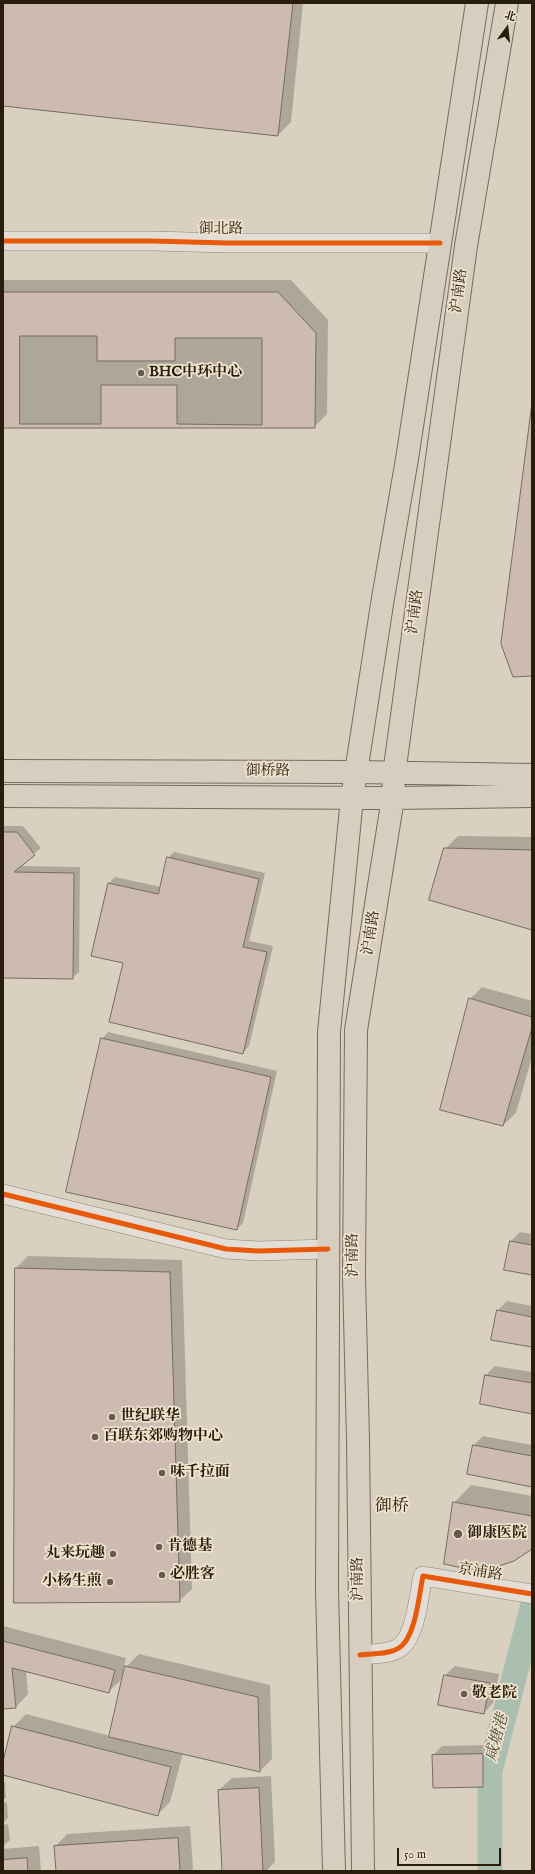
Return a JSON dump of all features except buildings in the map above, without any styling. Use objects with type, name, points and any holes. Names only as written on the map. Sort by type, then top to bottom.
[{"type":"main road","name":"沪南路","points":[[334,1871],[327,1589],[329,1032],[352,798],[383,598],[407,459],[477,3]]},
{"type":"main road","name":"沪南路","points":[[363,1871],[358,1440],[354,1276],[356,1030],[393,798],[394,774],[466,246],[507,3]]},
{"type":"main road","name":"御桥路","points":[[3,771],[356,772],[394,774],[532,775]]},
{"type":"main road","name":"御桥路","points":[[3,796],[352,798],[532,796]]},
{"type":"street","name":"御北路","points":[[3,240],[227,243],[440,243]]},
{"type":"street","points":[[3,1194],[232,1249],[258,1251],[328,1249]]},
{"type":"street","name":"京浦路","points":[[360,1655],[388,1652],[399,1648],[407,1640],[412,1628],[423,1576],[532,1594]]},
{"type":"waterway","name":"咸塘港","points":[[490,1871],[490,1771],[532,1608]]},
{"type":"cycle path","points":[[3,241],[440,243]]},
{"type":"cycle path","points":[[3,1194],[226,1249],[258,1251],[328,1249]]},
{"type":"cycle path","points":[[360,1655],[390,1652],[399,1648],[405,1642],[416,1615],[423,1576],[532,1594]]},
{"type":"place","name":"BHC中环中心","points":[[141,373]]},
{"type":"place","name":"世纪联华","points":[[112,1417]]},
{"type":"place","name":"百联东郊购物中心","points":[[95,1437]]},
{"type":"place","name":"味千拉面","points":[[162,1473]]},
{"type":"place","name":"御康医院","points":[[458,1534]]},
{"type":"place","name":"肯德基","points":[[159,1547]]},
{"type":"place","name":"丸来玩趣","points":[[113,1554]]},
{"type":"place","name":"必胜客","points":[[162,1575]]},
{"type":"place","name":"小杨生煎","points":[[110,1582]]},
{"type":"place","name":"敬老院","points":[[464,1694]]},
{"type":"district","name":"御桥","points":[[392,1508]]}]
